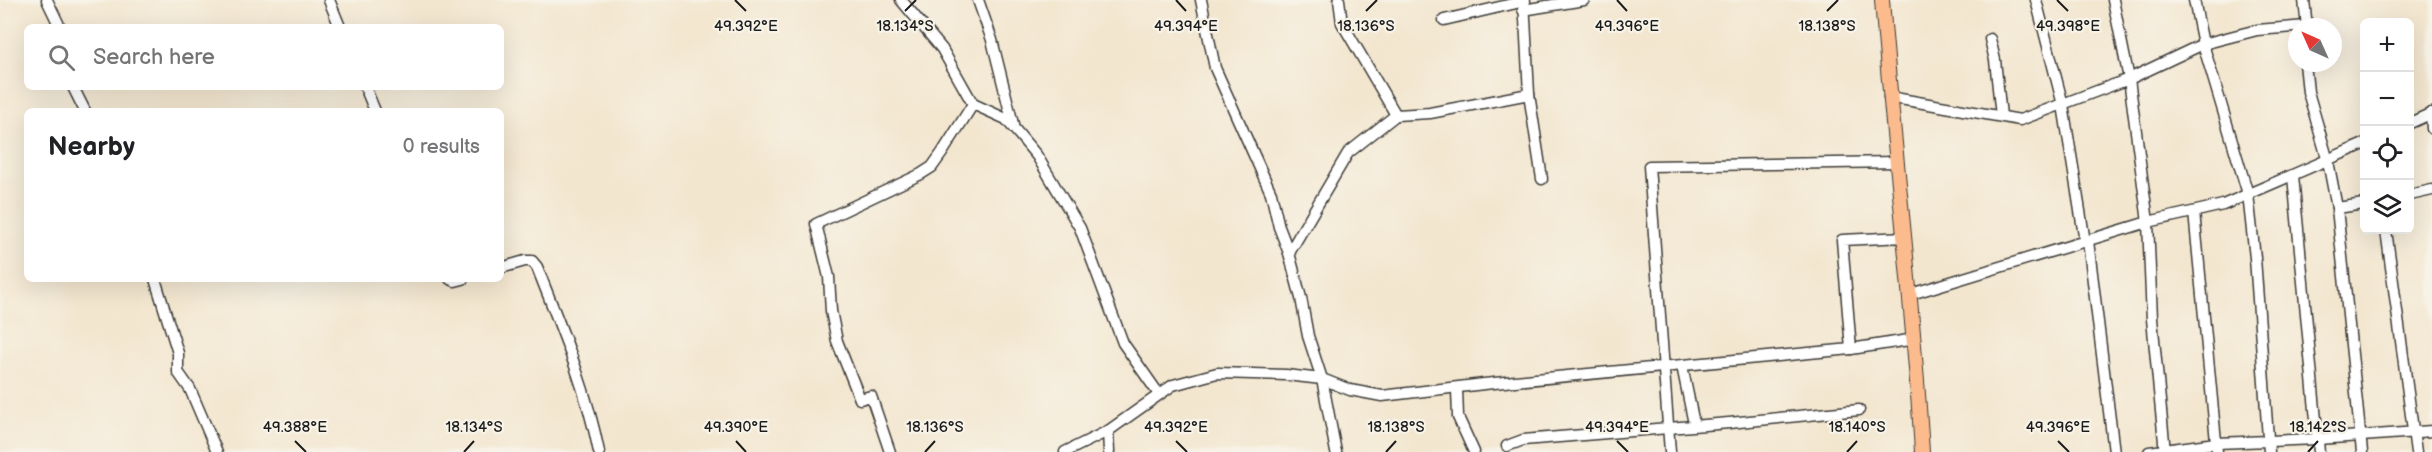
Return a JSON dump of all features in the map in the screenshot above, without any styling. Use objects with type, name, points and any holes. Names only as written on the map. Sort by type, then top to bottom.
[{"type":"main road","points":[[1882,0],[1915,339],[1922,452]]},
{"type":"street","points":[[47,0],[59,24]]},
{"type":"street","points":[[329,0],[339,24]]},
{"type":"street","points":[[901,0],[942,49],[973,104],[994,112],[1013,125],[1037,156],[1073,215],[1123,343],[1158,393]]},
{"type":"street","points":[[978,0],[992,40],[1013,125]]},
{"type":"street","points":[[1201,0],[1215,68],[1271,193],[1279,227],[1289,253],[1308,336],[1322,379],[1336,452]]},
{"type":"street","points":[[1339,0],[1342,23],[1396,115]]},
{"type":"street","points":[[1444,20],[1524,4],[1584,0]]},
{"type":"street","points":[[2036,0],[2063,105],[2087,242],[2114,452]]},
{"type":"street","points":[[2114,0],[2129,79],[2148,222],[2152,319],[2164,451]]},
{"type":"street","points":[[2194,0],[2203,44],[2248,194],[2269,452]]},
{"type":"street","points":[[2304,0],[2305,18]]},
{"type":"street","points":[[1524,4],[1529,94],[1542,179]]},
{"type":"street","points":[[1890,97],[2020,120],[2129,79],[2203,44],[2257,30],[2288,28]]},
{"type":"street","points":[[1990,39],[1995,60],[2001,116]]},
{"type":"street","points":[[2306,72],[2308,92],[2328,161],[2337,208],[2362,452]]},
{"type":"street","points":[[74,90],[84,108]]},
{"type":"street","points":[[366,90],[374,108]]},
{"type":"street","points":[[1289,253],[1348,153],[1396,115],[1430,113],[1529,94]]},
{"type":"street","points":[[890,452],[871,396],[860,399],[837,341],[831,311],[829,277],[816,224],[932,167],[973,104]]},
{"type":"street","points":[[2414,121],[2432,113],[2432,129]]},
{"type":"street","points":[[1911,294],[2148,222],[2223,205],[2360,146]]},
{"type":"street","points":[[1670,452],[1649,166],[1897,162]]},
{"type":"street","points":[[2293,176],[2319,452]]},
{"type":"street","points":[[2414,194],[2432,190]]},
{"type":"street","points":[[2337,208],[2360,205]]},
{"type":"street","points":[[2194,212],[2216,447]]},
{"type":"street","points":[[2387,234],[2416,452]]},
{"type":"street","points":[[1851,349],[1842,240],[1905,237]]},
{"type":"street","points":[[504,267],[525,261],[532,261],[537,267],[577,369],[591,411],[599,452]]},
{"type":"street","points":[[156,282],[178,353],[178,372],[190,389],[217,452]]},
{"type":"street","points":[[1065,452],[1108,431],[1158,393],[1183,381],[1217,373],[1286,375],[1322,379],[1350,390],[1382,396],[1851,349],[1915,339]]},
{"type":"street","points":[[1682,366],[1693,419]]},
{"type":"street","points":[[1457,388],[1458,417],[1474,452]]},
{"type":"street","points":[[1507,446],[1523,440],[1859,410]]},
{"type":"street","points":[[1108,431],[1109,452]]},
{"type":"street","points":[[2149,452],[2268,440],[2432,431]]}]
